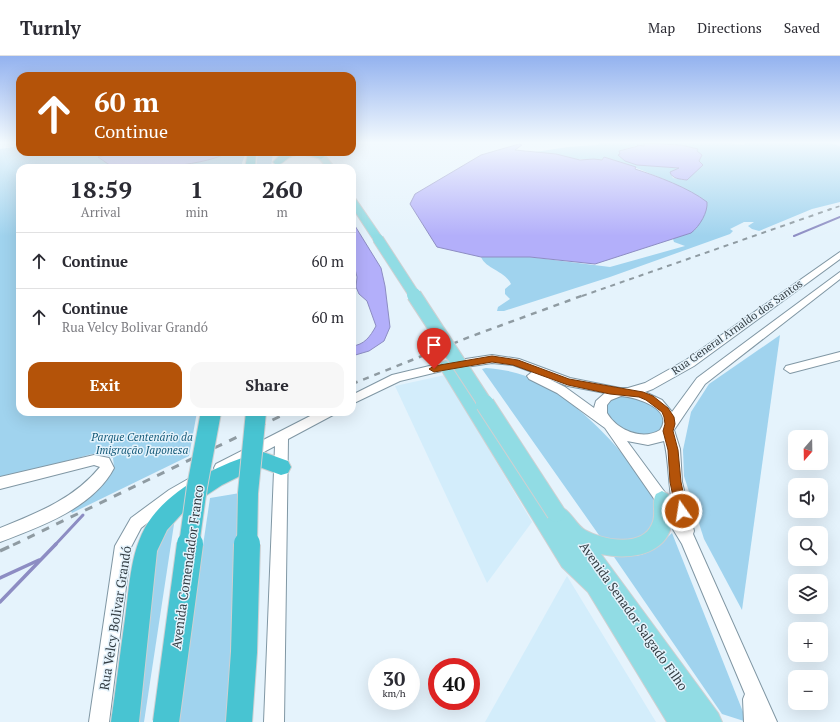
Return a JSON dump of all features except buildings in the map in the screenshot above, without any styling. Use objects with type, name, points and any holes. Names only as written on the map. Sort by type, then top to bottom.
[{"type":"highway","name":"Avenida Comendador Franco","points":[[166,722],[197,487],[210,416]]},
{"type":"highway","points":[[239,722],[244,652],[248,492],[256,416]]},
{"type":"highway","points":[[125,722],[146,551],[159,524],[180,502],[215,480],[245,464],[263,460],[281,460]]},
{"type":"main road","name":"Avenida Senador Salgado Filho","points":[[356,206],[556,513],[594,584],[681,722]]},
{"type":"main road","points":[[446,366],[569,560],[594,584]]},
{"type":"main road","points":[[577,536],[593,543],[618,549],[641,547],[655,538],[661,528],[663,518],[662,499]]},
{"type":"main road","name":"Avenida Senador Salgado Filho","points":[[556,513],[577,536],[709,722]]},
{"type":"street","name":"Rua General Arnaldo dos Santos","points":[[625,392],[649,386],[690,363],[784,293],[840,255]]},
{"type":"street","name":"Rua General Arnaldo dos Santos","points":[[669,428],[701,381],[805,301],[838,278]]},
{"type":"street","points":[[784,293],[792,299],[805,301]]},
{"type":"street","points":[[790,369],[840,356]]},
{"type":"street","points":[[356,398],[396,378],[446,366],[492,359],[515,362],[568,382],[640,394],[658,404],[665,410],[673,450],[675,482],[688,540]]},
{"type":"street","points":[[469,363],[504,367],[543,380],[631,439],[643,441],[662,436],[669,428]]},
{"type":"street","points":[[625,392],[612,394],[601,404],[600,410],[608,425],[662,499],[688,540],[767,722]]},
{"type":"street","name":"Rua Velcy Bolivar Grandó","points":[[99,722],[123,546],[136,523],[174,494],[282,435],[321,416]]},
{"type":"street","points":[[274,722],[282,435]]},
{"type":"street","points":[[265,445],[276,449],[281,460]]},
{"type":"street","points":[[0,483],[94,460],[104,462],[107,468],[99,479],[80,497],[52,512],[0,535]]},
{"type":"street","points":[[753,692],[754,722]]},
{"type":"shaded area","points":[[449,174],[650,174],[700,197],[707,202],[707,206],[703,219],[691,233],[595,264],[530,257],[481,257],[437,247],[410,204],[415,194]]},
{"type":"shaded area","points":[[671,174],[693,174],[687,180]]},
{"type":"shaded area","points":[[356,227],[381,268],[385,286],[390,327],[384,341],[369,351],[356,355],[356,345],[366,340],[376,326],[367,301],[359,294],[356,287]]},
{"type":"shaded area","points":[[445,375],[532,522],[487,583],[395,386]]},
{"type":"shaded area","points":[[567,576],[656,722],[485,722]]},
{"type":"green space","name":"Parque Centenário da Imigração Japonesa","points":[[0,174],[16,174],[16,416],[196,416],[189,456],[72,513],[70,509],[103,483],[114,467],[113,458],[105,454],[92,454],[0,479]]},
{"type":"green space","points":[[651,174],[671,174],[673,178],[687,180],[693,174],[840,174],[840,202],[812,209],[759,231],[748,226],[754,222],[744,222],[730,229],[733,231],[730,234],[610,277],[504,311],[497,311],[498,307],[510,299],[505,294],[505,289],[511,284],[504,276],[483,261],[481,257],[530,257],[610,267],[685,246],[674,242],[673,239],[696,229],[707,208],[695,195]]},
{"type":"green space","points":[[780,335],[742,610],[704,539],[684,476],[683,450],[691,412],[709,384]]},
{"type":"green space","points":[[486,368],[515,372],[542,383],[571,403],[598,427],[623,454],[654,497],[656,515],[649,530],[636,540],[627,542],[618,542],[601,538],[482,369]]},
{"type":"green space","points":[[621,395],[639,397],[661,411],[665,423],[659,434],[641,437],[609,422],[605,405],[609,400]]},
{"type":"green space","points":[[240,493],[231,722],[177,722],[210,498]]},
{"type":"green space","points":[[176,511],[144,722],[133,722],[150,559]]},
{"type":"green space","points":[[672,533],[747,722],[722,714],[612,554],[631,556],[645,553],[658,546]]},
{"type":"waterway","points":[[794,236],[840,217]]},
{"type":"waterway","points":[[55,545],[83,515]]},
{"type":"waterway","points":[[0,602],[56,544]]},
{"type":"waterway","points":[[0,578],[39,560]]},
{"type":"railway","points":[[831,209],[840,206]]},
{"type":"railway","points":[[582,296],[831,209]]},
{"type":"railway","points":[[356,382],[472,336],[584,295]]},
{"type":"railway","points":[[13,545],[281,416]]},
{"type":"railway","points":[[0,551],[15,544]]},
{"type":"route","points":[[434,369],[479,360],[492,359],[515,362],[541,370],[568,382],[610,391],[630,392],[650,398],[665,410],[669,417],[670,424],[668,431],[673,450],[675,482],[682,511]]}]
